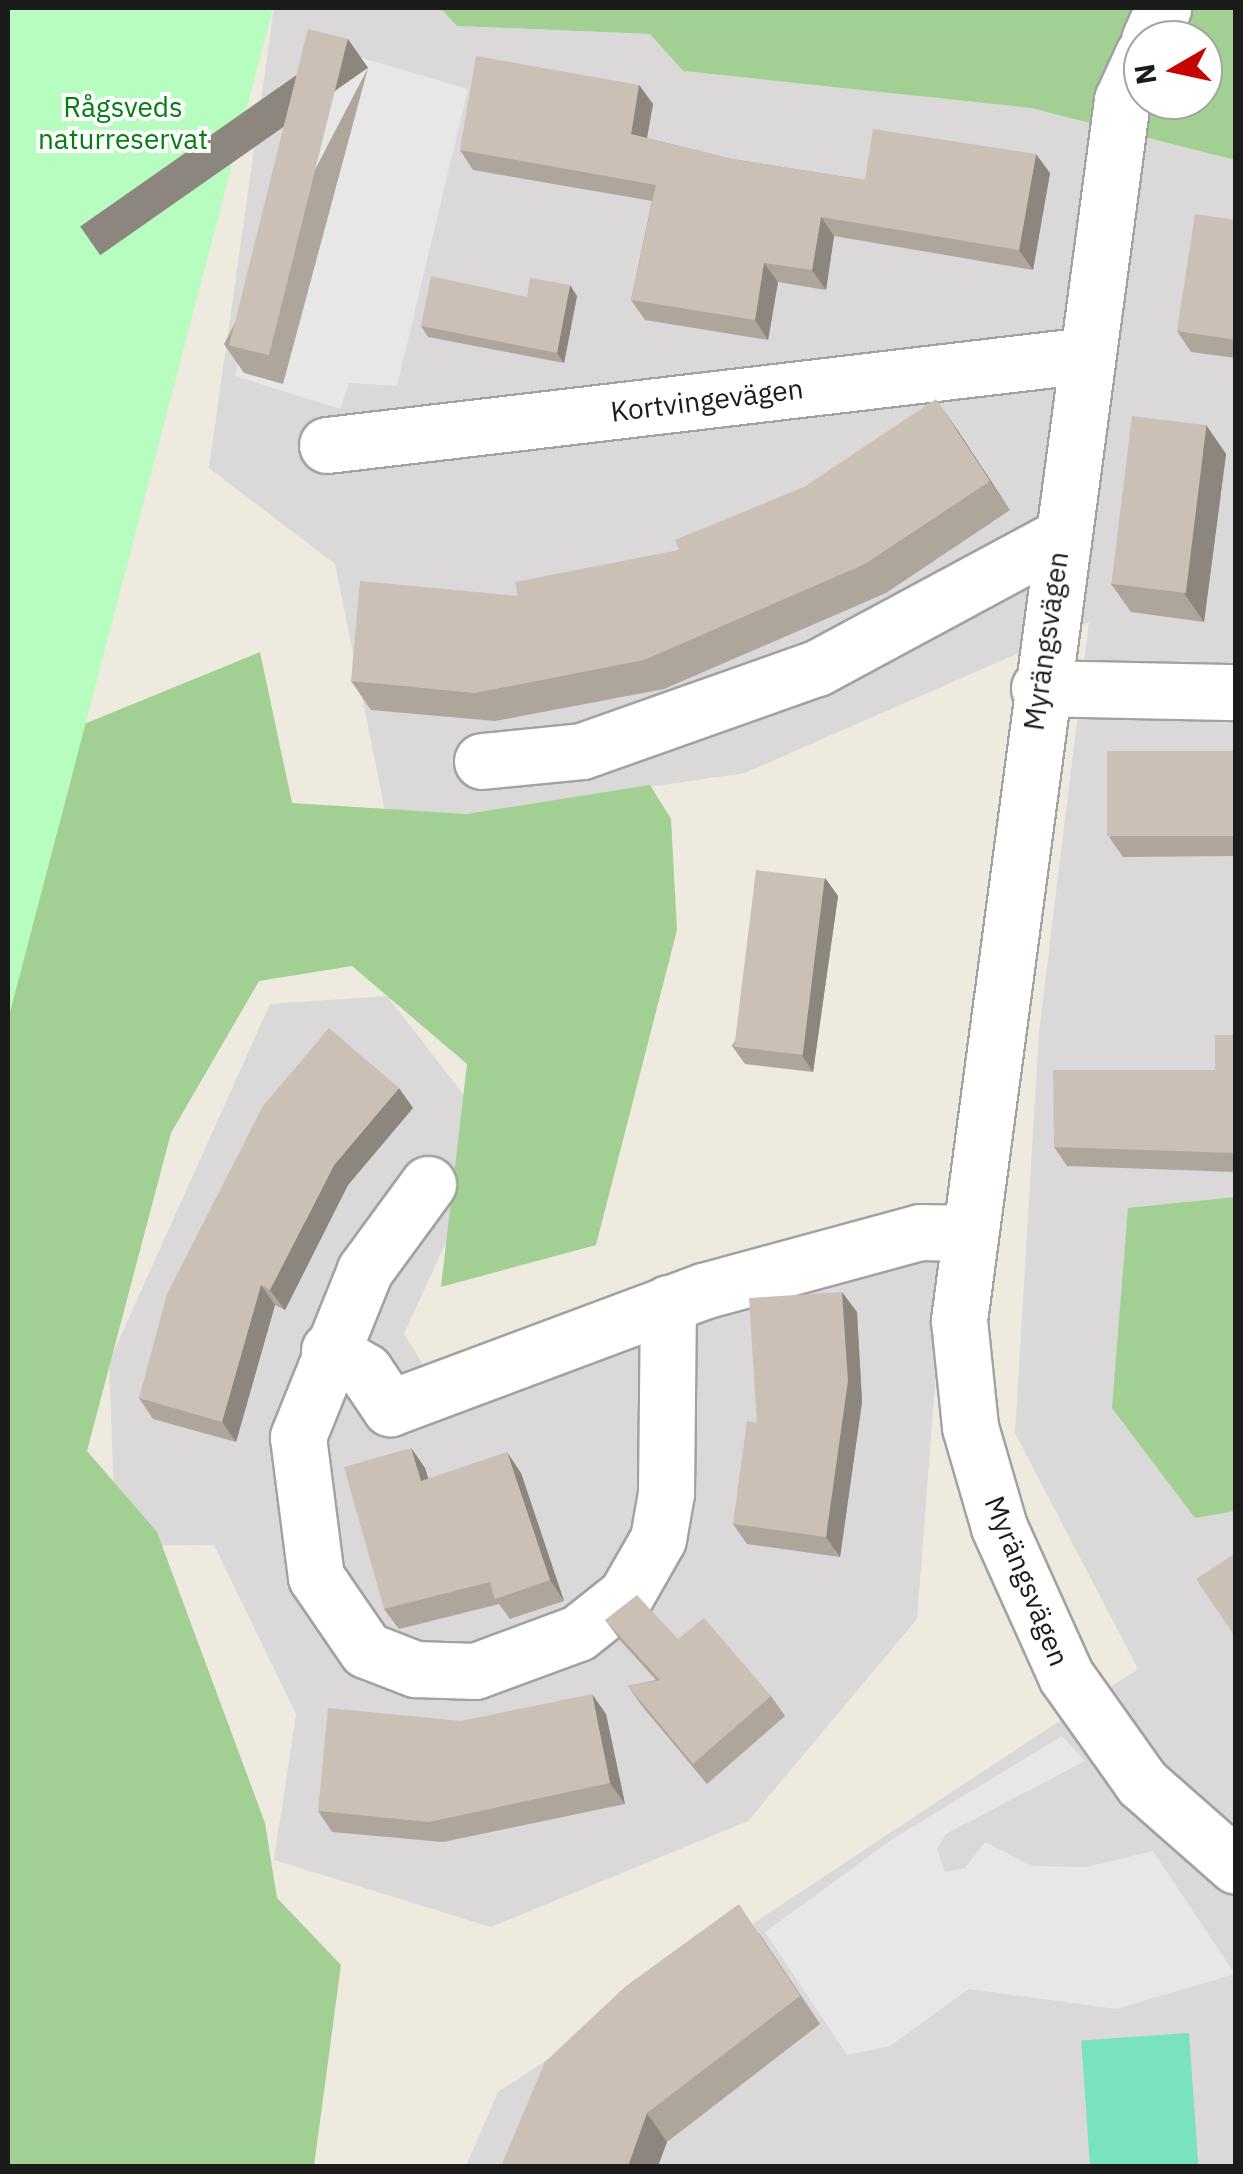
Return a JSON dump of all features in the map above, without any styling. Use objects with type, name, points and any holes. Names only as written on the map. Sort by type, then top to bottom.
[{"type":"street","name":"Myrängsvägen","points":[[1123,98],[1039,688],[959,1320],[970,1427],[999,1528],[1088,1712],[1142,1783],[1236,1866]]},
{"type":"street","name":"Kortvingevägen","points":[[327,445],[1087,355]]},
{"type":"street","points":[[482,761],[582,751],[817,668],[1060,538]]},
{"type":"street","points":[[1039,688],[1236,692]]},
{"type":"street","points":[[428,1184],[365,1270],[298,1437],[316,1577],[366,1650],[415,1669],[475,1672],[578,1633],[626,1595],[658,1539],[674,1388],[668,1303]]},
{"type":"street","points":[[330,1350],[365,1371],[390,1408],[461,1389],[668,1303],[920,1232],[968,1233]]},
{"type":"shaded area","points":[[274,8],[440,8],[457,26],[650,34],[683,71],[1031,108],[1235,160],[1235,1197],[1128,1209],[1194,1517],[1235,1511],[1235,2166],[466,2166],[498,2092],[1138,1669],[1015,1433],[1039,1033],[1089,622],[745,773],[388,825],[335,564],[209,468]]},
{"type":"shaded area","points":[[322,46],[468,89],[397,386],[349,383],[340,409],[235,376]]},
{"type":"shaded area","points":[[387,996],[495,1135],[404,1334],[439,1391],[946,1243],[917,1619],[748,1821],[491,1927],[274,1860],[296,1714],[214,1545],[116,1546],[109,1362],[270,1004]]},
{"type":"shaded area","points":[[1062,1736],[1085,1761],[946,1834],[937,1849],[945,1872],[965,1868],[985,1842],[1032,1866],[1086,1867],[1153,1851],[1235,1974],[1116,2009],[969,1989],[890,2046],[847,2055],[765,1932],[891,1840]]},
{"type":"green space","name":"Rågsveds naturreservat","points":[[8,8],[273,8],[8,1020]]},
{"type":"green space","points":[[440,8],[1235,8],[1235,160],[1031,108],[683,71],[650,34],[457,26]]},
{"type":"green space","points":[[260,652],[292,803],[466,814],[650,785],[671,819],[677,930],[596,1245],[441,1287],[467,1064],[352,966],[259,981],[171,1133],[87,1451],[157,1532],[265,1823],[277,1898],[341,1965],[314,2166],[8,2166],[8,812],[28,747]]},
{"type":"green space","points":[[1235,1197],[1235,1511],[1195,1518],[1112,1408],[1128,1208]]},
{"type":"green space","points":[[1189,2033],[1198,2166],[1090,2166],[1081,2041]]},
{"type":"building","points":[[308,29],[348,39],[269,355],[229,345]]},
{"type":"building","points":[[476,56],[639,85],[631,134],[732,159],[865,180],[873,129],[1036,154],[1019,250],[821,217],[812,270],[764,263],[755,320],[631,300],[656,185],[460,150]]},
{"type":"building","points":[[1195,214],[1236,220],[1236,340],[1177,331]]},
{"type":"building","points":[[431,276],[527,297],[530,278],[570,285],[557,353],[421,326]]},
{"type":"building","points":[[936,399],[990,481],[865,564],[644,660],[475,693],[351,681],[360,581],[518,596],[515,582],[679,550],[675,540],[804,487]]},
{"type":"building","points":[[1132,416],[1206,425],[1186,593],[1111,584]]},
{"type":"building","points":[[1107,751],[1236,751],[1236,836],[1107,836]]},
{"type":"building","points":[[756,870],[824,878],[803,1055],[734,1047]]},
{"type":"building","points":[[329,1028],[399,1088],[334,1165],[270,1290],[261,1285],[222,1422],[139,1398],[167,1294],[263,1106]]},
{"type":"building","points":[[1215,1035],[1236,1035],[1236,1153],[1054,1147],[1053,1070],[1215,1070]]},
{"type":"building","points":[[842,1292],[848,1381],[826,1537],[733,1524],[747,1421],[757,1423],[749,1298]]},
{"type":"building","points":[[411,1448],[421,1481],[507,1452],[550,1580],[495,1599],[490,1582],[384,1609],[344,1467]]},
{"type":"building","points":[[1236,1553],[1236,1638],[1196,1579]]},
{"type":"building","points":[[637,1595],[678,1639],[704,1618],[771,1696],[693,1764],[628,1686],[660,1680],[605,1620]]},
{"type":"building","points":[[592,1694],[610,1783],[429,1822],[318,1811],[328,1708],[461,1721]]},
{"type":"building","points":[[739,1904],[800,1996],[647,2113],[628,2166],[501,2166],[545,2062],[626,1986]]}]
